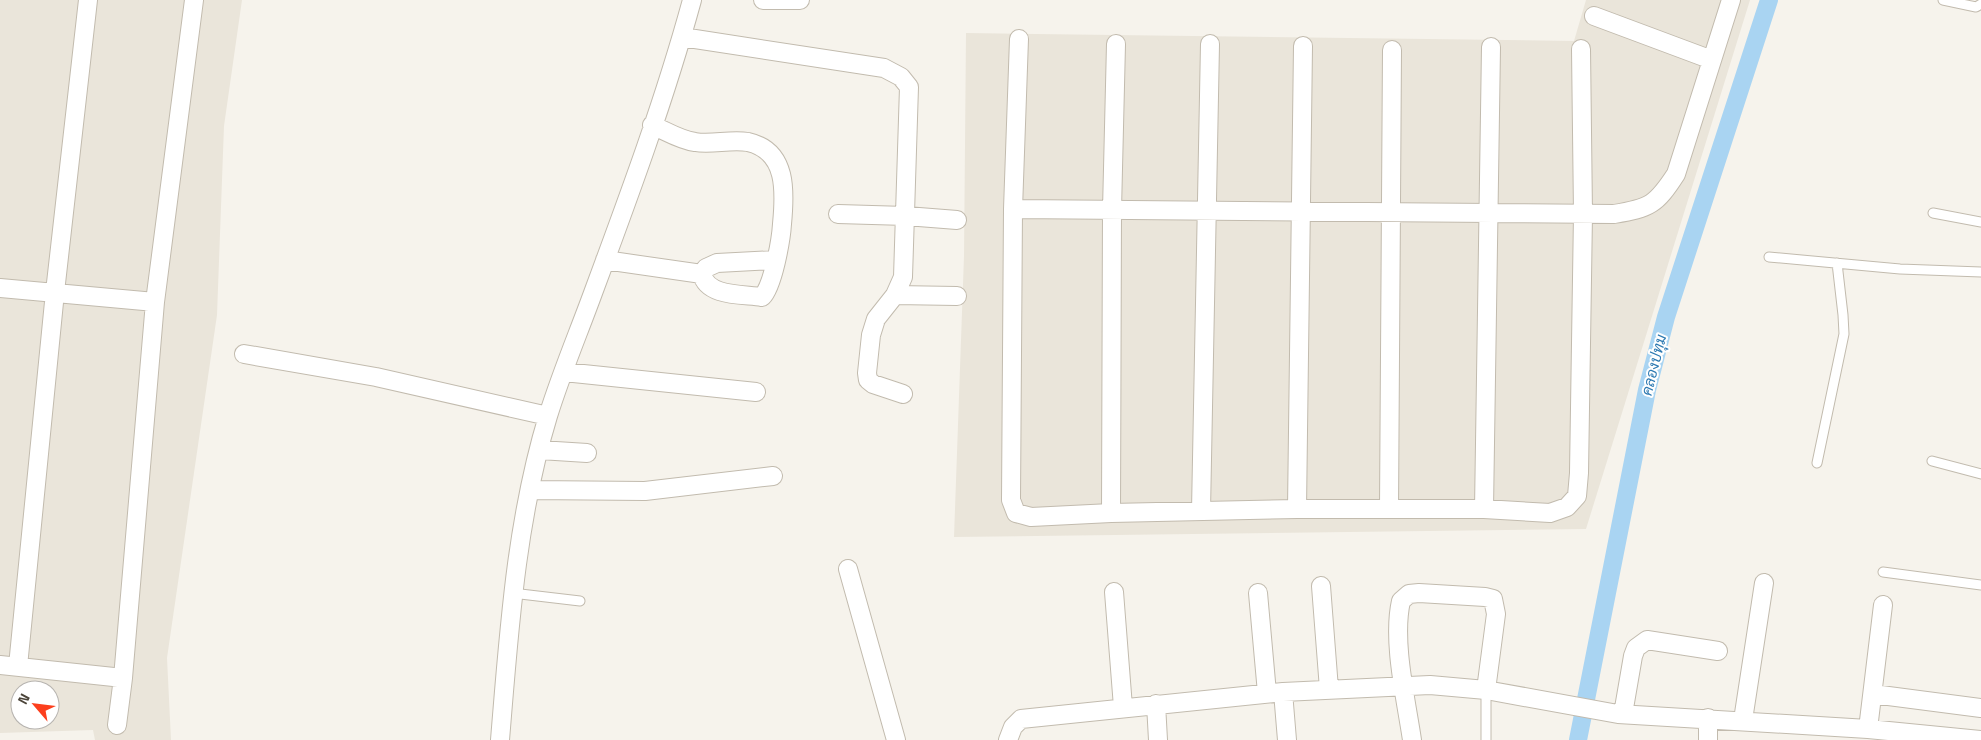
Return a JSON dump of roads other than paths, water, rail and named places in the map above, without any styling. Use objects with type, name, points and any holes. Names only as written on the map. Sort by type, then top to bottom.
[{"type":"street","points":[[88,0],[55,292],[9,665],[123,678]]},
{"type":"street","points":[[117,725],[123,678],[155,302],[194,0]]},
{"type":"street","points":[[500,740],[512,593],[523,521],[548,416],[652,125],[682,37],[692,0]]},
{"type":"street","points":[[763,0],[800,0]]},
{"type":"street","points":[[1013,209],[1489,214],[1614,214],[1642,210],[1662,196],[1676,174],[1731,0]]},
{"type":"street","points":[[1594,16],[1712,60]]},
{"type":"street","points":[[682,37],[884,68],[901,77],[909,87],[903,277],[895,295],[876,319],[871,335],[867,373],[868,380],[873,384],[903,394]]},
{"type":"street","points":[[1019,39],[1013,209],[1010,500],[1016,513],[1031,517],[1111,513],[1297,509],[1484,509],[1550,513],[1567,507],[1577,496],[1579,473],[1583,214],[1581,49]]},
{"type":"street","points":[[1111,513],[1112,210],[1116,44]]},
{"type":"street","points":[[1201,511],[1210,44]]},
{"type":"street","points":[[1297,509],[1303,46]]},
{"type":"street","points":[[1484,509],[1491,47]]},
{"type":"street","points":[[1389,509],[1392,50]]},
{"type":"street","points":[[652,125],[692,142],[748,142],[764,149],[778,165],[784,184],[782,232],[769,286],[762,297],[708,287],[702,274],[706,268],[718,263],[775,260]]},
{"type":"street","points":[[838,214],[957,220]]},
{"type":"street","points":[[605,260],[702,274]]},
{"type":"street","points":[[0,288],[155,302]]},
{"type":"street","points":[[895,295],[957,296]]},
{"type":"street","points":[[244,354],[376,377],[548,416]]},
{"type":"street","points":[[564,372],[756,392]]},
{"type":"street","points":[[540,450],[588,454]]},
{"type":"street","points":[[530,490],[645,491],[773,476]]},
{"type":"street","points":[[848,569],[896,740]]},
{"type":"street","points":[[1742,720],[1764,583]]},
{"type":"street","points":[[1321,586],[1329,689]]},
{"type":"street","points":[[1114,592],[1124,708]]},
{"type":"street","points":[[1258,593],[1275,692],[1287,740]]},
{"type":"street","points":[[1412,740],[1398,624],[1401,601],[1409,594],[1485,596],[1493,599],[1496,614],[1486,690]]},
{"type":"street","points":[[1868,729],[1883,605]]},
{"type":"street","points":[[1621,714],[1632,656],[1641,643],[1648,640],[1718,651]]},
{"type":"street","points":[[1008,740],[1013,727],[1021,719],[1275,692],[1404,685],[1430,685],[1486,690],[1621,714],[1742,720],[1825,733],[1868,729],[1981,740]]},
{"type":"street","points":[[1873,694],[1981,708]]},
{"type":"street","points":[[1156,704],[1158,740]]},
{"type":"street","points":[[1708,718],[1708,740]]},
{"type":"lane","points":[[1943,0],[1976,7],[1981,4]]},
{"type":"lane","points":[[1933,213],[1981,222]]},
{"type":"lane","points":[[1769,257],[1900,269],[1981,272]]},
{"type":"lane","points":[[1816,463],[1844,334],[1844,315],[1837,263]]},
{"type":"lane","points":[[1932,461],[1981,474]]},
{"type":"lane","points":[[1883,572],[1981,585]]},
{"type":"lane","points":[[512,593],[580,601]]},
{"type":"lane","points":[[1486,690],[1486,740]]},
{"type":"waterway","name":"คลองปทุม","points":[[1578,740],[1647,390],[1666,317],[1769,0]]}]
